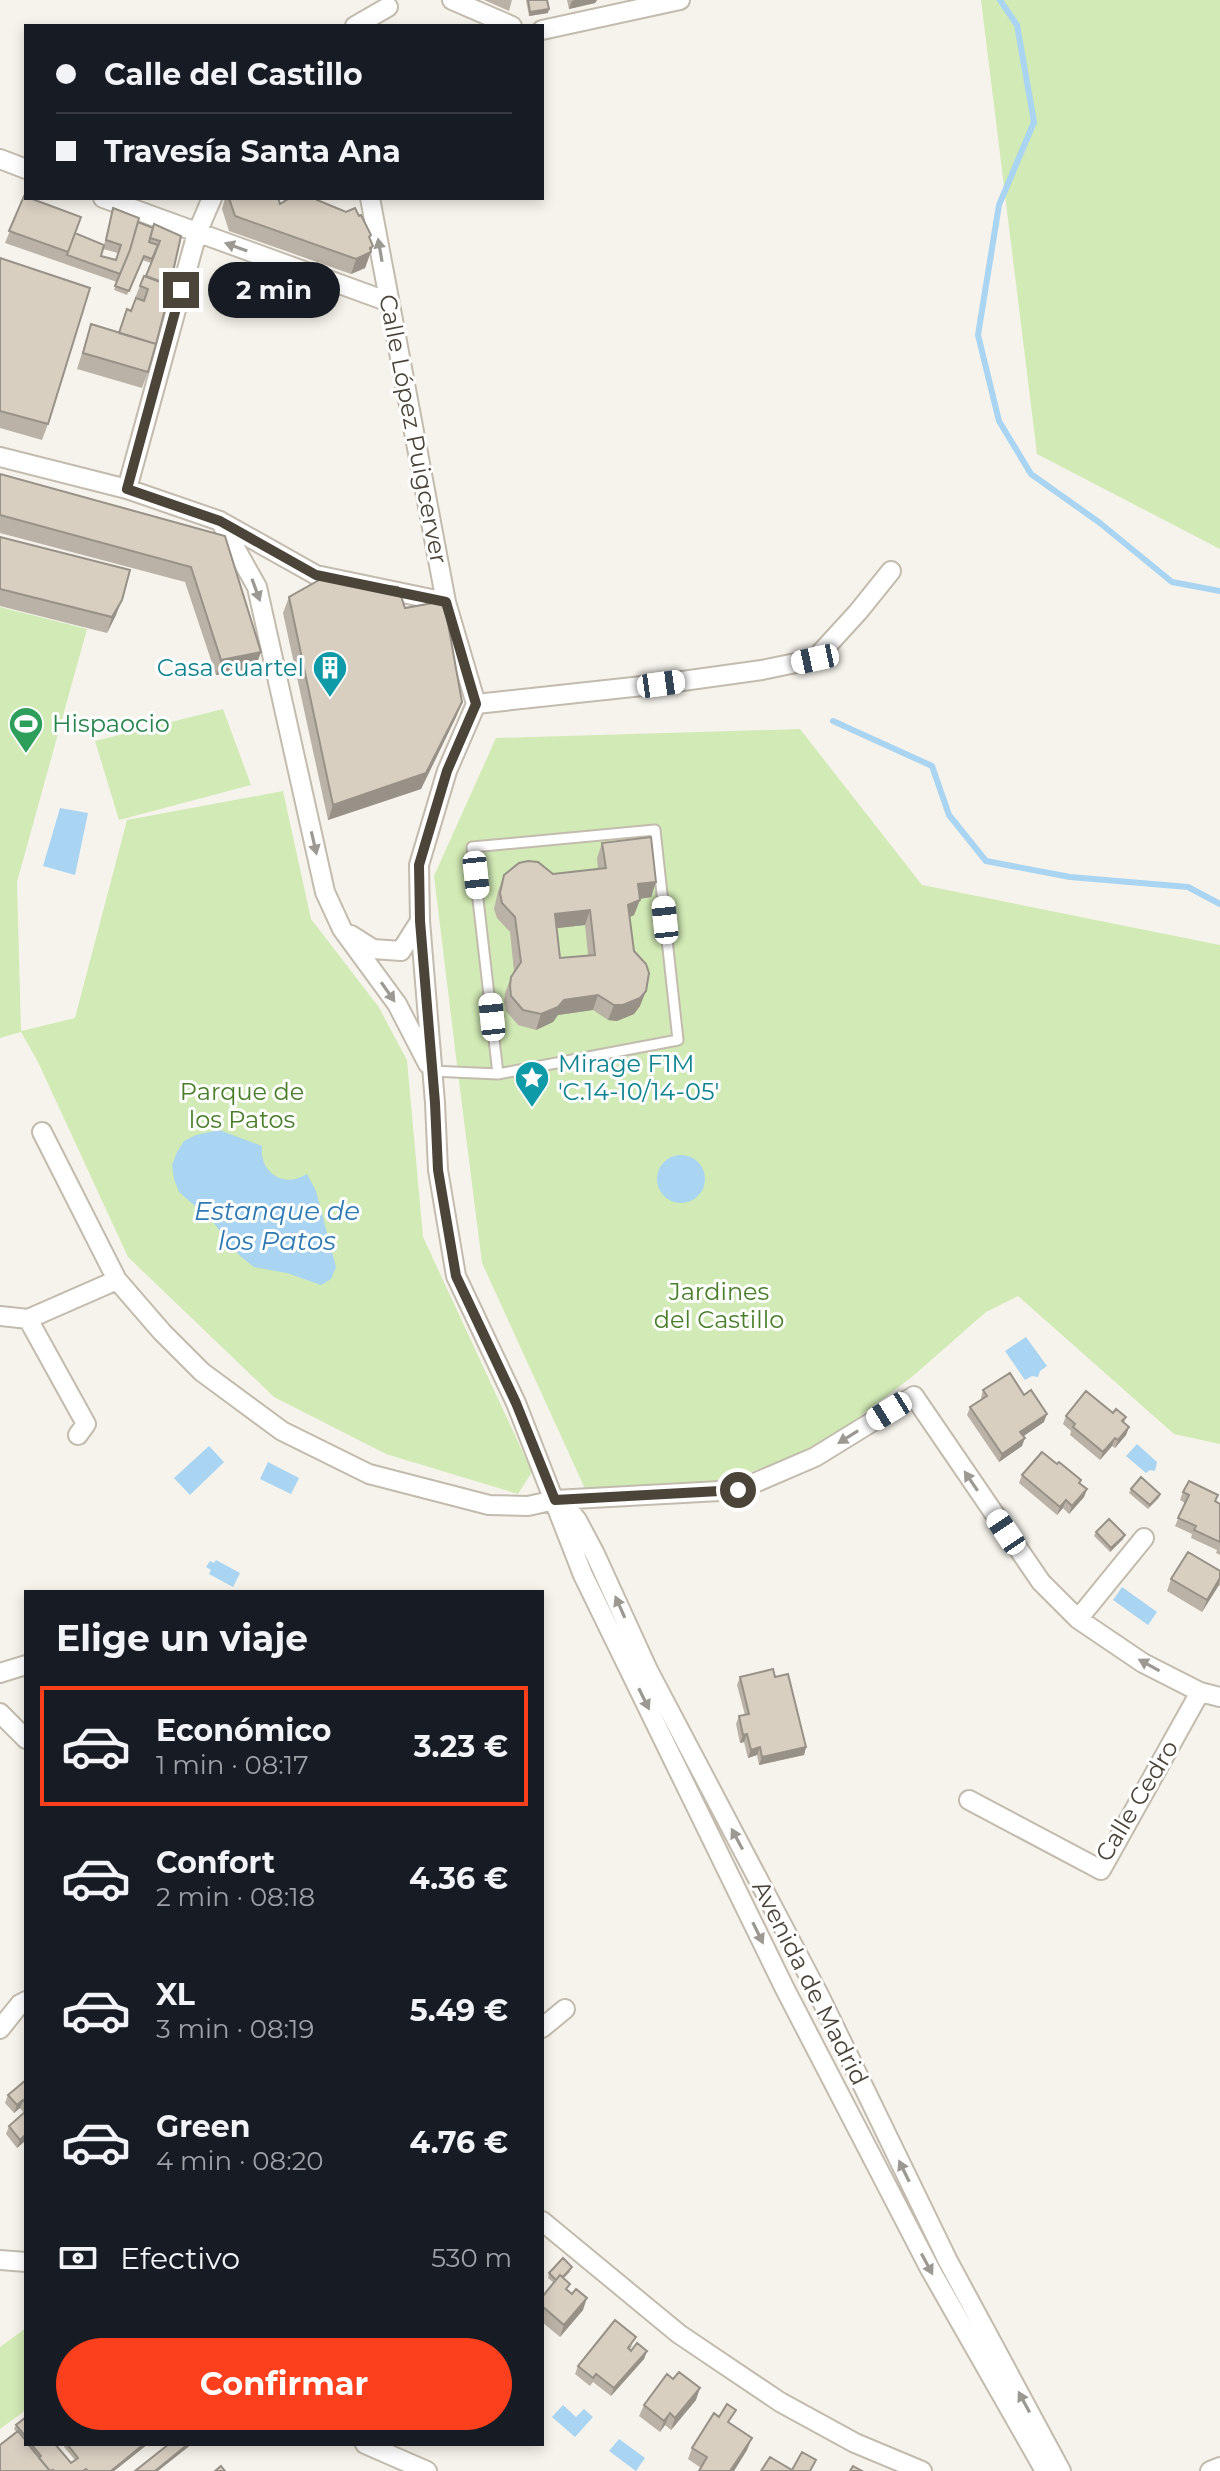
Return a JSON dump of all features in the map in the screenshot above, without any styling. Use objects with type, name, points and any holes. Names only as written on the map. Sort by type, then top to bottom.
[{"type":"street","points":[[452,0],[507,24]]},
{"type":"street","points":[[544,30],[680,0]]},
{"type":"street","points":[[358,24],[388,3]]},
{"type":"street","points":[[384,24],[388,3]]},
{"type":"street","points":[[0,159],[24,168]]},
{"type":"street","points":[[108,200],[389,302]]},
{"type":"street","points":[[127,489],[197,233],[211,200]]},
{"type":"street","name":"Calle López Puigcerver","points":[[370,200],[446,602],[476,704]]},
{"type":"street","points":[[0,457],[127,489],[220,521],[316,575],[446,602]]},
{"type":"street","points":[[220,521],[257,587],[325,892],[342,929],[397,1004],[431,1071]]},
{"type":"street","points":[[476,704],[661,684],[815,659],[891,571]]},
{"type":"street","name":"Avenida de Madrid","points":[[476,704],[447,771],[419,865],[420,921],[438,1170],[456,1276],[516,1403],[583,1575],[785,1989],[930,2269],[1045,2471]]},
{"type":"street","points":[[342,929],[373,949],[401,951],[420,921]]},
{"type":"street","points":[[42,1132],[117,1280],[162,1332],[202,1372],[282,1431],[369,1474],[489,1505],[528,1506],[555,1500],[738,1490],[815,1457],[914,1396],[1041,1582],[1078,1619],[1143,1663],[1200,1692],[1220,1697]]},
{"type":"street","points":[[0,1316],[28,1319],[117,1280]]},
{"type":"street","points":[[28,1319],[86,1424],[78,1435]]},
{"type":"street","name":"Avenida de Madrid","points":[[555,1500],[577,1520],[589,1543],[648,1670],[823,2004],[948,2261],[1061,2471]]},
{"type":"street","points":[[1078,1619],[1144,1538]]},
{"type":"street","points":[[0,1673],[24,1666]]},
{"type":"street","name":"Calle Cedro","points":[[969,1800],[1101,1870],[1200,1692]]},
{"type":"street","points":[[0,1713],[24,1737]]},
{"type":"street","points":[[0,2029],[24,2002]]},
{"type":"street","points":[[544,2026],[565,2009]]},
{"type":"street","points":[[544,2223],[679,2334],[780,2402],[855,2443],[922,2471]]},
{"type":"street","points":[[0,2260],[24,2262]]},
{"type":"street","points":[[368,2446],[397,2466],[427,2471]]},
{"type":"street","points":[[1210,2471],[1220,2467]]},
{"type":"lane","points":[[431,1071],[498,1074],[678,1040],[655,830],[472,847],[498,1074]]},
{"type":"green space","points":[[981,0],[1220,0],[1220,549],[1037,454]]},
{"type":"green space","name":"Parque de los Patos","points":[[0,607],[87,629],[17,882],[21,1031],[75,1018],[127,820],[283,791],[311,919],[378,1006],[407,1060],[423,1237],[532,1472],[518,1494],[386,1454],[274,1397],[128,1257],[38,1062],[21,1032],[0,1038]]},
{"type":"green space","points":[[223,709],[251,785],[119,820],[95,741]]},
{"type":"green space","name":"Jardines del Castillo","points":[[800,729],[922,885],[1220,945],[1220,1444],[1174,1434],[1018,1296],[986,1312],[913,1376],[822,1445],[731,1480],[622,1490],[592,1504],[482,1263],[434,876],[496,738]]},
{"type":"green space","points":[[24,2329],[24,2411],[0,2429],[0,2347]]},
{"type":"water","points":[[60,808],[88,813],[75,875],[43,866]]},
{"type":"water","name":"Estanque de los Patos","points":[[219,1130],[262,1146],[265,1164],[275,1176],[290,1180],[307,1174],[316,1191],[336,1267],[331,1279],[321,1285],[287,1273],[254,1267],[239,1255],[213,1222],[179,1192],[172,1165],[184,1141]]},
{"type":"water","points":[[681,1155],[698,1162],[705,1179],[698,1196],[681,1203],[664,1196],[657,1179],[664,1162]]},
{"type":"water","points":[[1026,1337],[1047,1366],[1038,1377],[1025,1380],[1005,1351]]},
{"type":"water","points":[[1137,1444],[1157,1462],[1155,1471],[1146,1473],[1126,1456]]},
{"type":"water","points":[[209,1446],[224,1462],[190,1495],[174,1478]]},
{"type":"water","points":[[268,1462],[299,1478],[291,1494],[260,1479]]},
{"type":"water","points":[[216,1560],[240,1573],[233,1587],[209,1574],[211,1570],[206,1567],[210,1561],[214,1563]]},
{"type":"water","points":[[1122,1587],[1157,1612],[1148,1625],[1113,1600]]},
{"type":"water","points":[[563,2405],[576,2417],[584,2409],[593,2417],[575,2437],[552,2417]]},
{"type":"water","points":[[619,2439],[645,2458],[636,2471],[609,2451]]},
{"type":"building","points":[[528,0],[547,0],[549,9],[530,12]]},
{"type":"building","points":[[24,196],[24,200],[35,200],[81,217],[68,252],[9,231]]},
{"type":"building","points":[[230,200],[279,200],[280,204],[286,200],[317,200],[346,212],[355,208],[371,235],[373,246],[371,252],[356,259],[235,216]]},
{"type":"building","points":[[113,208],[139,218],[120,274],[67,255],[75,233],[104,245],[101,256],[116,260],[121,245],[106,240]]},
{"type":"building","points":[[138,222],[153,228],[149,242],[158,245],[152,259],[144,256],[129,291],[115,286]]},
{"type":"building","points":[[154,224],[181,236],[170,285],[146,276],[160,241],[150,238]]},
{"type":"building","points":[[0,258],[90,288],[48,424],[0,411]]},
{"type":"building","points":[[144,276],[171,286],[156,344],[119,333],[127,309],[131,311],[136,298],[144,301],[148,289],[140,286]]},
{"type":"building","points":[[91,324],[156,344],[148,372],[83,353]]},
{"type":"building","points":[[0,474],[225,536],[261,652],[221,660],[191,567],[0,515]]},
{"type":"building","points":[[0,537],[130,570],[122,600],[112,617],[0,589]]},
{"type":"building","points":[[321,579],[398,587],[405,608],[444,601],[462,702],[426,773],[333,805],[289,597]]},
{"type":"building","points":[[651,837],[656,882],[638,884],[640,900],[628,905],[634,951],[646,964],[649,973],[646,991],[640,998],[623,1005],[614,1005],[598,995],[564,1000],[558,1007],[541,1014],[523,1010],[511,996],[511,977],[521,962],[515,917],[502,903],[500,893],[504,875],[519,863],[528,861],[538,862],[553,874],[606,868],[602,843]],"holes":[[[590,910],[595,955],[560,958],[555,914]]]},
{"type":"building","points":[[1010,1373],[1024,1395],[1031,1390],[1047,1414],[1020,1432],[1025,1438],[1002,1454],[970,1407],[987,1396],[983,1390]]},
{"type":"building","points":[[1086,1391],[1113,1413],[1116,1409],[1126,1417],[1122,1421],[1129,1427],[1103,1452],[1073,1427],[1075,1424],[1066,1416]]},
{"type":"building","points":[[1042,1452],[1081,1480],[1079,1483],[1087,1489],[1072,1506],[1066,1500],[1060,1507],[1022,1475]]},
{"type":"building","points":[[1141,1477],[1160,1494],[1150,1505],[1131,1489]]},
{"type":"building","points":[[1189,1481],[1218,1495],[1215,1501],[1220,1504],[1220,1542],[1194,1530],[1196,1526],[1178,1518],[1189,1495],[1183,1492]]},
{"type":"building","points":[[1109,1519],[1125,1535],[1111,1548],[1096,1532]]},
{"type":"building","points":[[1188,1552],[1220,1571],[1220,1578],[1207,1600],[1171,1579]]},
{"type":"building","points":[[773,1669],[775,1677],[788,1674],[806,1747],[762,1757],[760,1747],[751,1750],[747,1734],[743,1735],[739,1716],[749,1714],[740,1677]]},
{"type":"building","points":[[24,2082],[24,2101],[17,2105],[8,2095]]},
{"type":"building","points":[[24,2113],[24,2136],[20,2140],[9,2126]]},
{"type":"building","points":[[563,2258],[572,2267],[556,2280],[549,2273]]},
{"type":"building","points":[[560,2275],[570,2284],[566,2289],[572,2294],[576,2289],[587,2298],[564,2325],[544,2308],[544,2295]]},
{"type":"building","points":[[615,2320],[636,2337],[628,2348],[631,2351],[637,2343],[647,2351],[614,2388],[596,2374],[593,2378],[578,2366]]},
{"type":"building","points":[[679,2372],[700,2388],[675,2418],[670,2413],[664,2421],[644,2405],[667,2374],[673,2379]]},
{"type":"building","points":[[727,2404],[736,2410],[728,2422],[752,2438],[730,2471],[699,2471],[707,2457],[692,2448],[714,2413],[719,2417]]},
{"type":"building","points":[[24,2419],[24,2435],[16,2425]]},
{"type":"building","points":[[18,2431],[24,2438],[24,2446],[30,2446],[50,2471],[0,2471],[0,2445]]},
{"type":"building","points":[[33,2446],[57,2446],[71,2463],[78,2458],[69,2446],[142,2446],[111,2471],[50,2471],[39,2458],[41,2456]]},
{"type":"building","points":[[166,2446],[186,2446],[155,2471],[135,2471]]},
{"type":"building","points":[[802,2452],[816,2460],[810,2471],[761,2471],[770,2457],[792,2470]]},
{"type":"waterway","points":[[1000,0],[1017,25],[1034,122],[999,205],[978,335],[999,421],[1031,474],[1100,523],[1172,582],[1220,591]]},
{"type":"waterway","points":[[833,721],[932,766],[949,815],[986,861],[1070,877],[1188,887],[1220,904]]},
{"type":"place","name":"Casa cuartel","points":[[330,699]]},
{"type":"place","name":"Hispaocio","points":[[26,755]]},
{"type":"place","name":"Mirage F1M 'C.14-10/14-05'","points":[[532,1109]]},
{"type":"route","points":[[181,290],[127,489],[220,521],[316,575],[446,602],[476,704],[447,771],[419,865],[420,921],[438,1170],[456,1276],[516,1403],[555,1500],[738,1490]]}]
